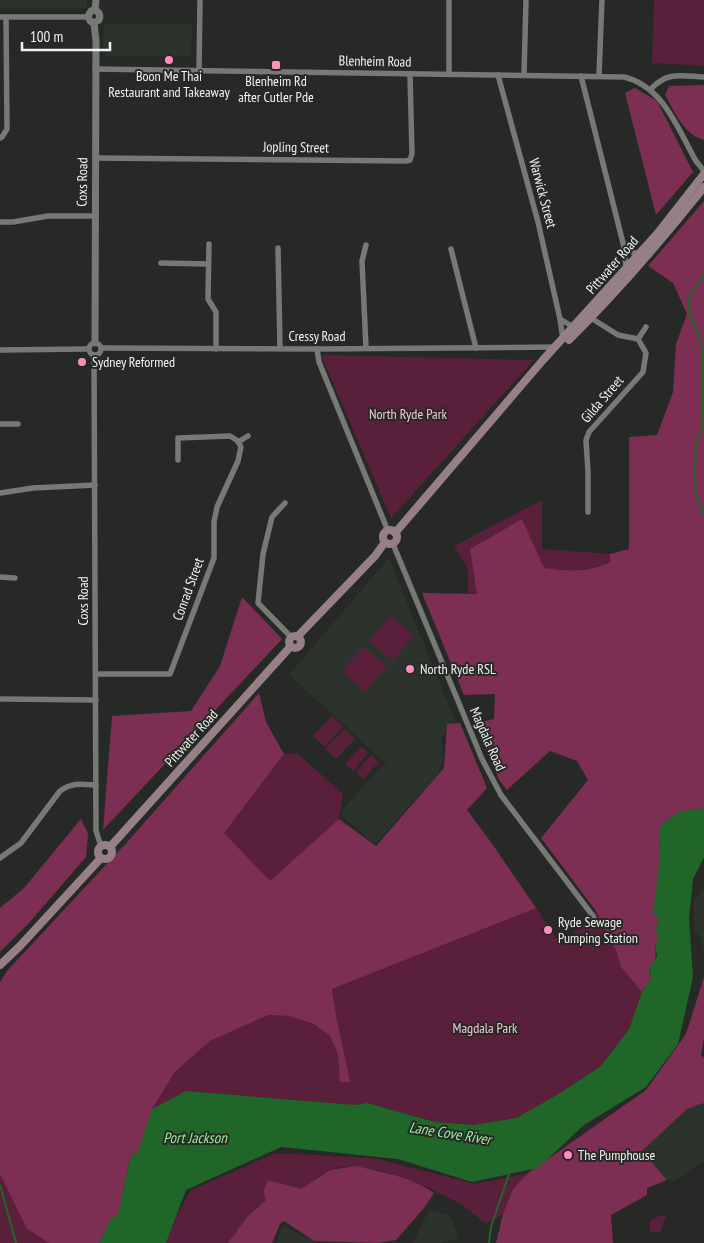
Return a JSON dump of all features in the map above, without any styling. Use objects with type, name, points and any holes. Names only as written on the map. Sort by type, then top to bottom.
[{"type":"main road","name":"Pittwater Road","points":[[536,370],[661,229],[704,174]]},
{"type":"main road","name":"Pittwater Road","points":[[391,532],[536,370],[591,318],[663,238],[704,187]]},
{"type":"main road","points":[[391,532],[397,539],[389,543],[384,536],[391,532]]},
{"type":"main road","name":"Pittwater Road","points":[[110,847],[293,640],[389,543]]},
{"type":"main road","points":[[106,845],[110,847],[112,851],[111,856],[106,859],[101,858],[98,853],[101,846],[106,845]]},
{"type":"main road","points":[[0,965],[20,946],[101,858]]},
{"type":"street","points":[[95,10],[96,0]]},
{"type":"street","points":[[199,71],[200,0]]},
{"type":"street","points":[[449,74],[450,0]]},
{"type":"street","points":[[524,74],[526,0]]},
{"type":"street","points":[[599,76],[602,0]]},
{"type":"street","points":[[88,17],[90,12],[95,10]]},
{"type":"street","points":[[88,17],[94,23],[99,20],[100,16],[95,10]]},
{"type":"street","points":[[0,138],[7,129],[3,17],[88,17]]},
{"type":"street","name":"Coxs Road","points":[[94,23],[96,41],[95,343]]},
{"type":"street","name":"Blenheim Road","points":[[95,70],[524,74],[626,77],[639,81],[651,89],[661,100],[696,161],[704,170]]},
{"type":"street","name":"Jopling Street","points":[[95,158],[410,160],[412,154],[410,74]]},
{"type":"street","name":"Warwick Street","points":[[498,75],[538,222],[563,339]]},
{"type":"street","points":[[581,76],[624,247],[626,269]]},
{"type":"street","points":[[651,89],[657,82],[666,77],[704,77]]},
{"type":"street","points":[[0,222],[14,222],[48,216],[94,216]]},
{"type":"street","points":[[209,244],[208,299],[216,312],[216,349]]},
{"type":"street","points":[[366,245],[362,261],[366,348]]},
{"type":"street","points":[[624,247],[639,254]]},
{"type":"street","points":[[278,248],[280,348]]},
{"type":"street","points":[[451,249],[476,348]]},
{"type":"street","points":[[161,263],[208,264]]},
{"type":"street","points":[[560,319],[570,325],[591,318],[598,301]]},
{"type":"street","points":[[591,318],[618,335],[638,339],[646,327]]},
{"type":"street","name":"Gilda Street","points":[[588,512],[586,440],[589,432],[643,372],[646,353],[638,339]]},
{"type":"street","points":[[95,343],[99,344],[101,348],[99,353],[94,355],[88,349],[90,344],[95,343]]},
{"type":"street","name":"Cressy Road","points":[[101,348],[280,348],[317,350],[556,347]]},
{"type":"street","points":[[533,348],[541,350],[544,357],[543,360]]},
{"type":"street","points":[[0,350],[88,349]]},
{"type":"street","points":[[317,350],[319,362],[391,532]]},
{"type":"street","name":"Coxs Road","points":[[94,355],[96,831],[101,846]]},
{"type":"street","points":[[0,424],[18,424]]},
{"type":"street","points":[[178,460],[178,438],[230,436],[238,442],[248,436]]},
{"type":"street","name":"Conrad Street","points":[[96,674],[170,674],[214,558],[214,522],[217,507],[238,461],[241,447],[238,442]]},
{"type":"street","points":[[0,492],[33,488],[95,486]]},
{"type":"street","points":[[285,503],[272,516],[263,554],[258,603],[293,640]]},
{"type":"street","name":"Magdala Road","points":[[389,543],[482,759],[501,795],[592,916],[596,924]]},
{"type":"street","points":[[0,577],[15,578]]},
{"type":"street","points":[[0,699],[96,700]]},
{"type":"street","points":[[0,858],[21,843],[60,791],[68,785],[96,785]]},
{"type":"shaded area","points":[[0,0],[87,0],[87,8],[0,8]]},
{"type":"shaded area","points":[[104,24],[192,24],[191,53],[188,56],[106,56],[103,53]]},
{"type":"shaded area","points":[[704,85],[704,140],[686,128],[665,95],[669,86]]},
{"type":"shaded area","points":[[635,88],[657,101],[693,172],[656,215],[625,93]]},
{"type":"shaded area","points":[[704,201],[704,808],[679,812],[660,826],[659,919],[655,930],[657,933],[656,954],[655,961],[649,969],[651,978],[642,992],[621,967],[616,950],[596,911],[541,838],[588,780],[577,761],[550,751],[507,790],[499,780],[476,723],[494,719],[495,694],[464,695],[422,593],[477,594],[470,549],[522,519],[544,568],[585,570],[610,562],[610,554],[629,549],[629,437],[657,435],[673,392],[676,344],[687,314],[673,283],[648,266]]},
{"type":"shaded area","points":[[389,558],[455,721],[441,738],[443,760],[438,774],[375,844],[342,816],[343,809],[386,763],[289,675]]},
{"type":"shaded area","points":[[242,597],[282,639],[103,830],[112,716],[191,711],[220,666]]},
{"type":"shaded area","points":[[259,693],[266,722],[284,754],[224,833],[270,881],[339,819],[376,846],[444,768],[447,724],[460,723],[487,788],[467,810],[536,908],[332,989],[350,1082],[340,1082],[338,1054],[330,1036],[314,1024],[289,1016],[268,1015],[210,1041],[175,1072],[152,1109],[138,1151],[130,1158],[118,1215],[111,1219],[99,1243],[49,1243],[27,1229],[0,1174],[0,982],[7,971],[129,840]]},
{"type":"shaded area","points":[[81,819],[88,834],[86,857],[29,923],[0,952],[0,908],[24,888]]},
{"type":"shaded area","points":[[704,889],[704,952],[701,937],[694,932],[694,902]]},
{"type":"shaded area","points":[[704,977],[704,1037],[701,1055],[704,1058],[704,1103],[687,1109],[642,1151],[667,1180],[647,1188],[647,1195],[611,1215],[613,1243],[496,1243],[503,1214],[513,1189],[528,1173],[646,1090],[686,1034]]},
{"type":"shaded area","points":[[704,1103],[704,1161],[674,1181],[667,1180],[642,1151],[687,1109]]},
{"type":"shaded area","points":[[356,1166],[407,1179],[434,1193],[424,1208],[396,1240],[378,1243],[314,1241],[284,1221],[280,1224],[272,1243],[228,1243],[248,1216],[266,1200],[263,1192],[268,1180],[301,1189],[330,1170]]},
{"type":"shaded area","points":[[429,1210],[450,1216],[459,1238],[440,1243],[413,1243]]},
{"type":"shaded area","points":[[283,1226],[318,1243],[276,1243]]},
{"type":"green space","points":[[654,0],[704,0],[704,66],[652,63]]},
{"type":"green space","name":"North Ryde Park","points":[[321,355],[534,360],[391,518]]},
{"type":"green space","points":[[542,500],[542,549],[610,554],[610,561],[593,568],[577,570],[543,568],[522,520],[477,594],[468,593],[468,569],[454,546]]},
{"type":"green space","points":[[390,616],[414,635],[393,661],[369,641]]},
{"type":"green space","points":[[363,646],[387,666],[366,692],[342,672]]},
{"type":"green space","points":[[332,716],[343,727],[325,747],[313,736]]},
{"type":"green space","points":[[344,729],[355,739],[336,759],[325,749]]},
{"type":"green space","points":[[361,747],[368,753],[353,771],[345,764]]},
{"type":"green space","points":[[297,753],[343,794],[339,819],[270,882],[223,834],[284,754]]},
{"type":"green space","points":[[371,755],[379,762],[363,779],[356,772]]},
{"type":"green space","name":"Magdala Park","points":[[536,908],[561,945],[596,911],[616,950],[621,967],[642,992],[629,1029],[601,1066],[557,1095],[516,1118],[474,1125],[435,1122],[367,1103],[355,1105],[159,1106],[152,1109],[175,1072],[210,1041],[268,1015],[289,1016],[314,1024],[330,1036],[338,1054],[340,1081],[336,1015],[332,989]]},
{"type":"green space","points":[[276,1153],[373,1158],[475,1184],[528,1173],[513,1189],[503,1214],[486,1224],[465,1207],[434,1190],[398,1176],[361,1167],[344,1167],[330,1170],[301,1190],[268,1180],[266,1200],[228,1243],[166,1243],[179,1211],[191,1190]]},
{"type":"green space","points":[[0,1174],[27,1229],[49,1243],[0,1243]]},
{"type":"green space","points":[[661,1215],[666,1216],[660,1233],[650,1231],[650,1221]]},
{"type":"water","name":"Port Jackson","points":[[704,808],[704,857],[693,879],[689,918],[693,977],[678,1044],[646,1087],[584,1125],[538,1168],[472,1182],[398,1159],[281,1147],[186,1190],[166,1243],[99,1243],[111,1219],[118,1214],[130,1158],[138,1151],[152,1109],[186,1091],[355,1105],[367,1103],[435,1122],[474,1125],[516,1118],[557,1095],[601,1066],[629,1029],[642,992],[651,978],[649,966],[652,965],[657,956],[655,944],[657,944],[657,933],[655,930],[659,919],[653,914],[659,865],[660,826],[679,812]]},
{"type":"waterway","points":[[704,274],[689,297],[688,304],[688,311],[698,332],[702,350],[703,424],[696,445],[694,476],[695,490],[704,517]]},
{"type":"waterway","points":[[489,1243],[491,1227],[509,1174]]},
{"type":"waterway","points":[[0,1185],[16,1243]]},
{"type":"place","name":"Boon Me Thai Restaurant and Takeaway","points":[[169,60]]},
{"type":"place","name":"Blenheim Rd after Cutler Pde","points":[[276,65]]},
{"type":"place","name":"Sydney Reformed","points":[[82,362]]},
{"type":"place","name":"North Ryde RSL","points":[[410,669]]},
{"type":"place","name":"Ryde Sewage Pumping Station","points":[[548,930]]},
{"type":"place","name":"The Pumphouse","points":[[568,1155]]},
{"type":"water label","name":"Lane Cove River","points":[[450,1133]]}]
